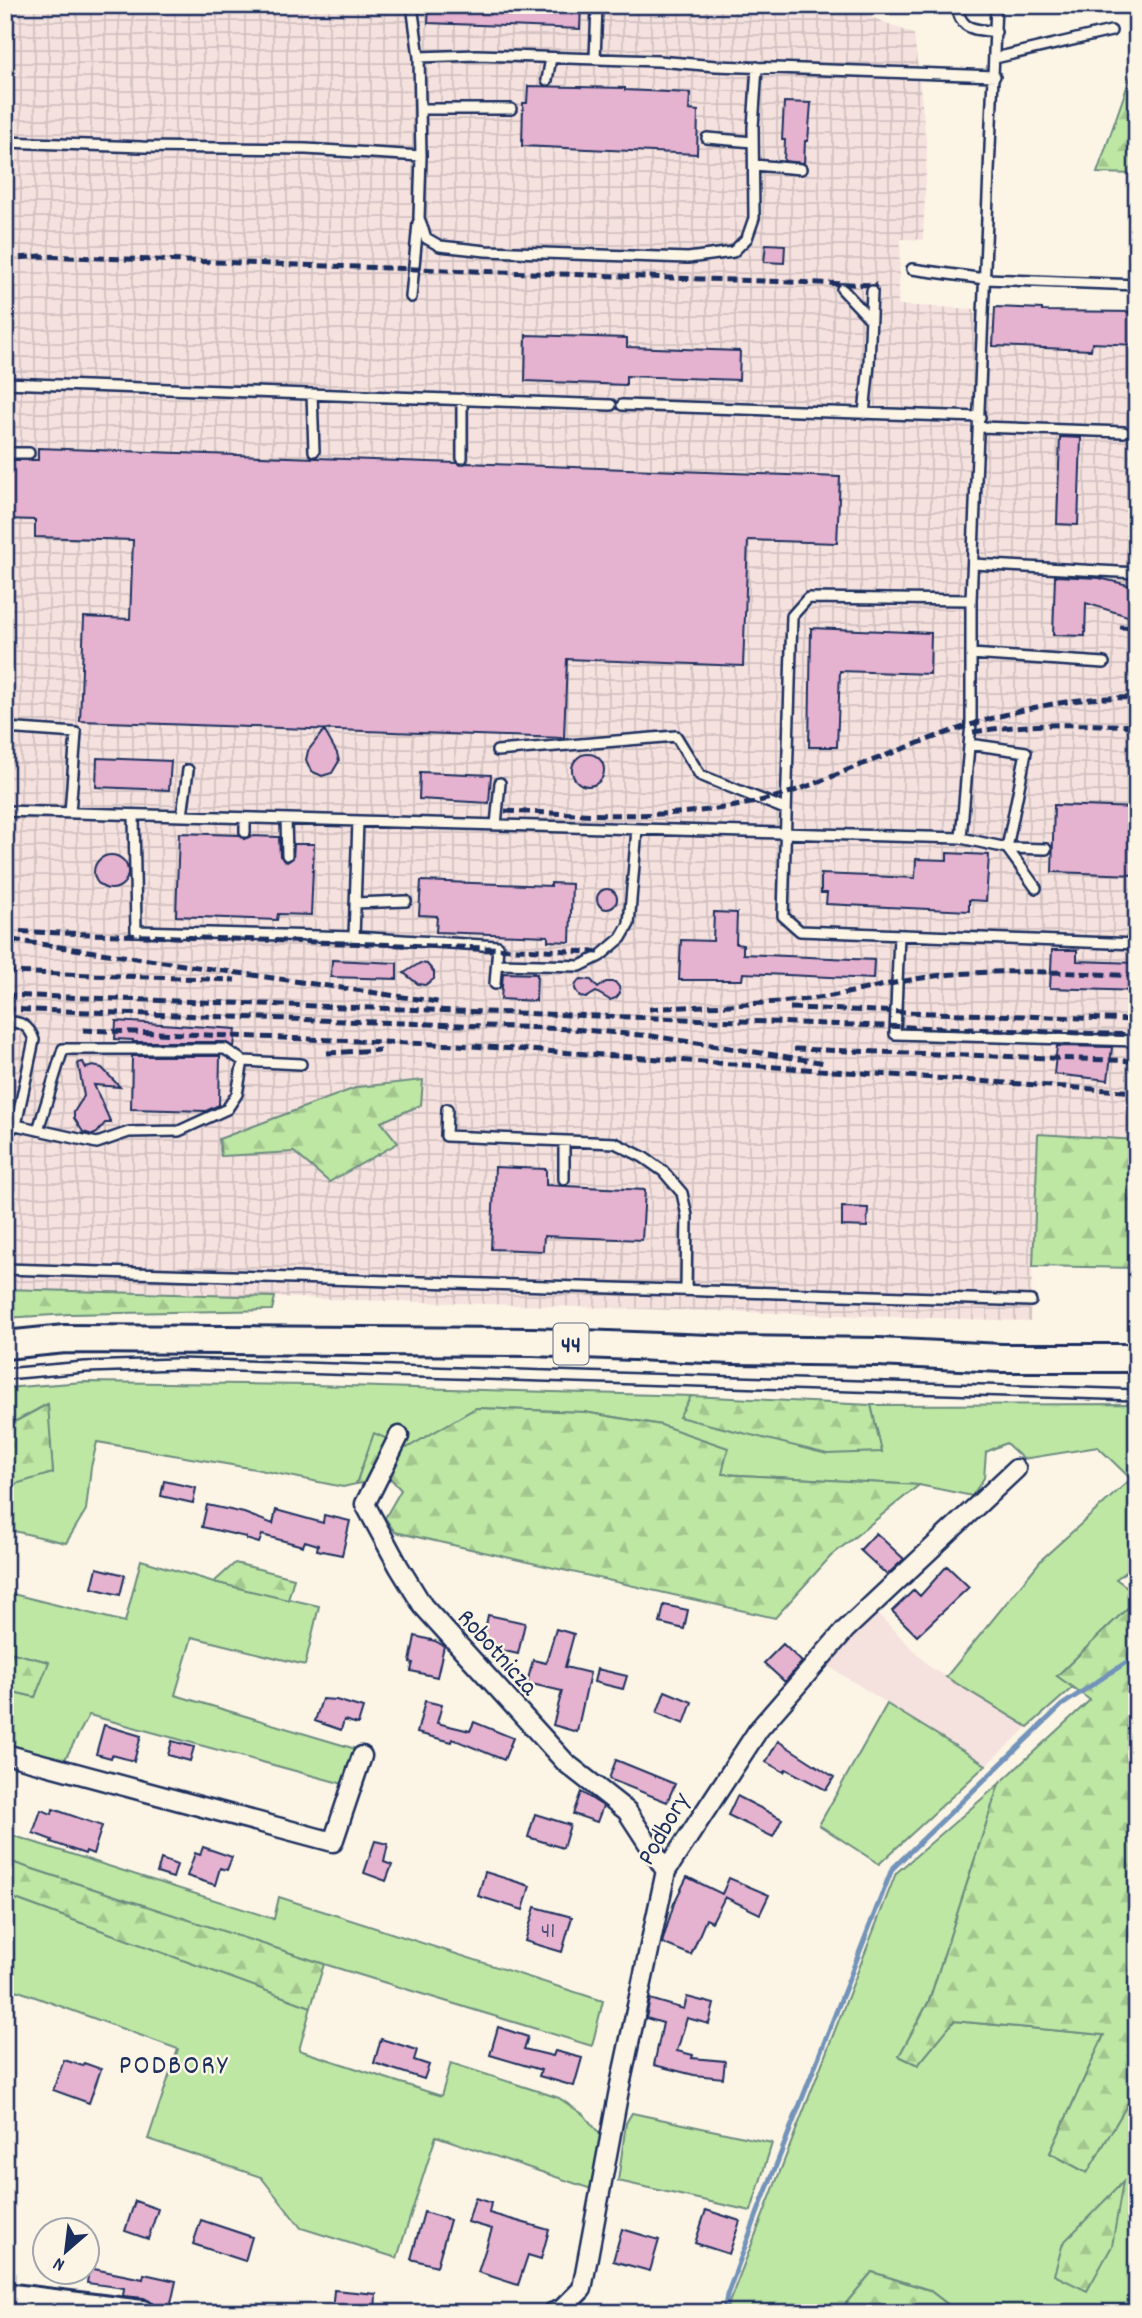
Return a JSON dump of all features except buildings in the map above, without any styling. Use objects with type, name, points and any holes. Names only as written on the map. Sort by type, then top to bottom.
[{"type":"main road","name":"44","points":[[5,1345],[65,1339],[507,1342],[878,1352],[1002,1359],[1137,1358]]},
{"type":"street","name":"Robotnicza","points":[[399,1436],[365,1504],[399,1567],[424,1606],[566,1763],[627,1811],[666,1871]]},
{"type":"street","name":"Podbory","points":[[552,2313],[562,2309],[582,2289],[666,1871],[759,1730],[836,1640],[1016,1469]]},
{"type":"street","points":[[5,1754],[333,1842],[362,1756]]},
{"type":"street","points":[[5,2296],[142,2313]]},
{"type":"lane","points":[[411,297],[419,218],[421,156],[419,57],[412,5]]},
{"type":"lane","points":[[595,59],[597,5]]},
{"type":"lane","points":[[956,5],[959,20],[966,27],[996,32]]},
{"type":"lane","points":[[961,838],[969,744],[971,600],[996,5]]},
{"type":"lane","points":[[995,58],[1111,31]]},
{"type":"lane","points":[[419,57],[477,55],[995,76]]},
{"type":"lane","points":[[547,80],[551,58]]},
{"type":"lane","points":[[419,218],[426,238],[440,246],[486,251],[688,258],[733,252],[747,238],[754,218],[753,142],[757,67]]},
{"type":"lane","points":[[420,109],[511,109]]},
{"type":"lane","points":[[707,138],[753,142]]},
{"type":"lane","points":[[5,142],[306,149],[421,156]]},
{"type":"lane","points":[[754,165],[801,169]]},
{"type":"lane","points":[[912,269],[985,279],[1137,285]]},
{"type":"lane","points":[[842,289],[870,319]]},
{"type":"lane","points":[[864,414],[872,291]]},
{"type":"lane","points":[[5,383],[611,405]]},
{"type":"lane","points":[[312,394],[314,451]]},
{"type":"lane","points":[[462,399],[462,458]]},
{"type":"lane","points":[[622,405],[864,414],[1125,432]]},
{"type":"lane","points":[[5,453],[29,453]]},
{"type":"lane","points":[[973,564],[1137,573]]},
{"type":"lane","points":[[971,600],[808,598],[792,616],[783,916],[800,931],[1137,944]]},
{"type":"lane","points":[[971,654],[1104,663]]},
{"type":"lane","points":[[5,728],[76,733],[70,813]]},
{"type":"lane","points":[[498,751],[676,736],[700,775],[785,810]]},
{"type":"lane","points":[[969,744],[1026,752],[1007,848],[1036,888]]},
{"type":"lane","points":[[182,817],[188,770]]},
{"type":"lane","points":[[496,825],[500,783]]},
{"type":"lane","points":[[5,811],[961,838],[1007,848],[1046,849]]},
{"type":"lane","points":[[135,815],[136,931],[354,937],[498,946],[495,984]]},
{"type":"lane","points":[[211,817],[212,830]]},
{"type":"lane","points":[[245,818],[245,832]]},
{"type":"lane","points":[[286,819],[287,855]]},
{"type":"lane","points":[[354,937],[358,821]]},
{"type":"lane","points":[[496,964],[580,966],[600,956],[621,938],[629,924],[637,829]]},
{"type":"lane","points":[[355,904],[407,901]]},
{"type":"lane","points":[[900,935],[895,1034],[1137,1041]]},
{"type":"lane","points":[[5,1021],[18,1021],[26,1026],[32,1031],[34,1040],[16,1125],[5,1134]]},
{"type":"lane","points":[[38,1130],[63,1049],[225,1049],[243,1060],[301,1064]]},
{"type":"lane","points":[[16,1125],[97,1143],[129,1132],[179,1131],[227,1109],[237,1094],[243,1060]]},
{"type":"lane","points":[[447,1109],[446,1136],[615,1143],[663,1171],[682,1194],[687,1216],[686,1290]]},
{"type":"lane","points":[[564,1141],[564,1179]]},
{"type":"lane","points":[[5,1269],[1031,1301]]},
{"type":"lane","points":[[5,1374],[85,1367],[177,1364],[1137,1395]]},
{"type":"shaded area","points":[[5,5],[841,5],[914,34],[927,149],[923,240],[901,239],[898,305],[975,309],[974,313],[984,314],[1137,317],[1137,1140],[1038,1134],[1030,1321],[5,1289]]},
{"type":"shaded area","points":[[877,1613],[930,1667],[1028,1727],[986,1765],[825,1664]]},
{"type":"green space","points":[[1137,58],[1137,174],[1097,173]]},
{"type":"green space","points":[[423,1080],[421,1105],[381,1122],[398,1143],[329,1182],[294,1152],[221,1156],[219,1139],[358,1087]]},
{"type":"green space","points":[[1038,1134],[1137,1140],[1137,1268],[1033,1266]]},
{"type":"green space","points":[[5,1289],[275,1297],[272,1310],[5,1318]]},
{"type":"green space","points":[[84,1382],[312,1385],[691,1396],[680,1417],[882,1452],[871,1405],[1137,1404],[1137,1563],[1116,1579],[1137,1594],[1137,1599],[1057,1676],[1073,1687],[1028,1727],[946,1677],[1042,1559],[1131,1479],[1098,1447],[1023,1459],[1006,1443],[986,1452],[984,1478],[972,1496],[919,1485],[721,1474],[661,1425],[584,1412],[476,1408],[407,1448],[374,1434],[356,1484],[343,1487],[97,1442],[86,1510],[66,1543],[5,1529],[5,1487],[53,1472],[47,1404],[5,1427],[5,1388]]},
{"type":"green space","points":[[691,1396],[871,1405],[882,1452],[827,1454],[679,1417]]},
{"type":"green space","points":[[48,1404],[53,1473],[5,1487],[5,1427]]},
{"type":"green space","points":[[476,1408],[584,1412],[661,1425],[728,1448],[722,1474],[919,1485],[831,1556],[775,1618],[395,1532],[385,1518],[401,1490],[391,1479],[356,1484],[374,1433],[407,1448]]},
{"type":"green space","points":[[141,1560],[214,1582],[319,1606],[305,1665],[192,1637],[175,1695],[359,1750],[347,1785],[89,1715],[64,1761],[5,1743],[5,1690],[35,1697],[48,1662],[5,1651],[5,1592],[125,1622]]},
{"type":"green space","points":[[235,1563],[294,1578],[288,1600],[214,1582]]},
{"type":"green space","points":[[1137,1599],[1137,2088],[1087,2173],[1050,2153],[1104,2035],[954,2021],[918,2065],[899,2056],[929,2001],[999,1784],[1090,1700],[1057,1676]]},
{"type":"green space","points":[[5,1651],[49,1662],[35,1697],[5,1690]]},
{"type":"green space","points":[[887,1704],[986,1765],[879,1864],[819,1825]]},
{"type":"green space","points":[[999,1784],[929,2001],[899,2056],[918,2065],[953,2021],[1104,2035],[1050,2153],[1087,2173],[1137,2088],[1137,2313],[959,2313],[929,2290],[872,2272],[838,2313],[728,2313],[727,2308],[896,1873]]},
{"type":"green space","points":[[5,1833],[274,1919],[279,1897],[603,2001],[592,2046],[324,1964],[5,1860]]},
{"type":"green space","points":[[5,1860],[324,1964],[311,2007],[5,1895]]},
{"type":"green space","points":[[5,1895],[311,2007],[299,2050],[441,2096],[451,2063],[559,2098],[584,2115],[604,2139],[597,2191],[436,2136],[397,2258],[301,2228],[261,2177],[148,2139],[178,2049],[5,1986]]},
{"type":"green space","points":[[632,2113],[772,2143],[751,2211],[618,2181],[626,2123]]},
{"type":"green space","points":[[1123,2182],[1112,2246],[1087,2291],[1054,2275],[1063,2243]]},
{"type":"green space","points":[[872,2272],[929,2290],[959,2313],[838,2313]]},
{"type":"waterway","points":[[724,2313],[727,2295],[759,2209],[892,1869],[1062,1705],[1137,1655]]},
{"type":"railway","points":[[5,259],[41,256],[877,285]]},
{"type":"railway","points":[[1120,627],[1137,628]]},
{"type":"railway","points":[[505,811],[611,815],[681,813],[751,803],[785,794],[955,730],[1026,709],[1099,698],[1137,698]]},
{"type":"railway","points":[[973,732],[1055,725],[1137,726]]},
{"type":"railway","points":[[5,931],[599,952]]},
{"type":"railway","points":[[12,940],[438,1002]]},
{"type":"railway","points":[[5,972],[235,980]]},
{"type":"railway","points":[[649,1009],[803,1000],[956,974],[1024,972],[1137,976]]},
{"type":"railway","points":[[5,995],[1137,1035]]},
{"type":"railway","points":[[790,1008],[1137,1020]]},
{"type":"railway","points":[[5,1009],[572,1029],[652,1036],[826,1063]]},
{"type":"railway","points":[[83,1030],[457,1045],[1137,1092]]},
{"type":"railway","points":[[794,1049],[1137,1061]]},
{"type":"railway","points":[[327,1053],[380,1050]]},
{"type":"district","name":"PODBORY","points":[[174,2063]]}]
